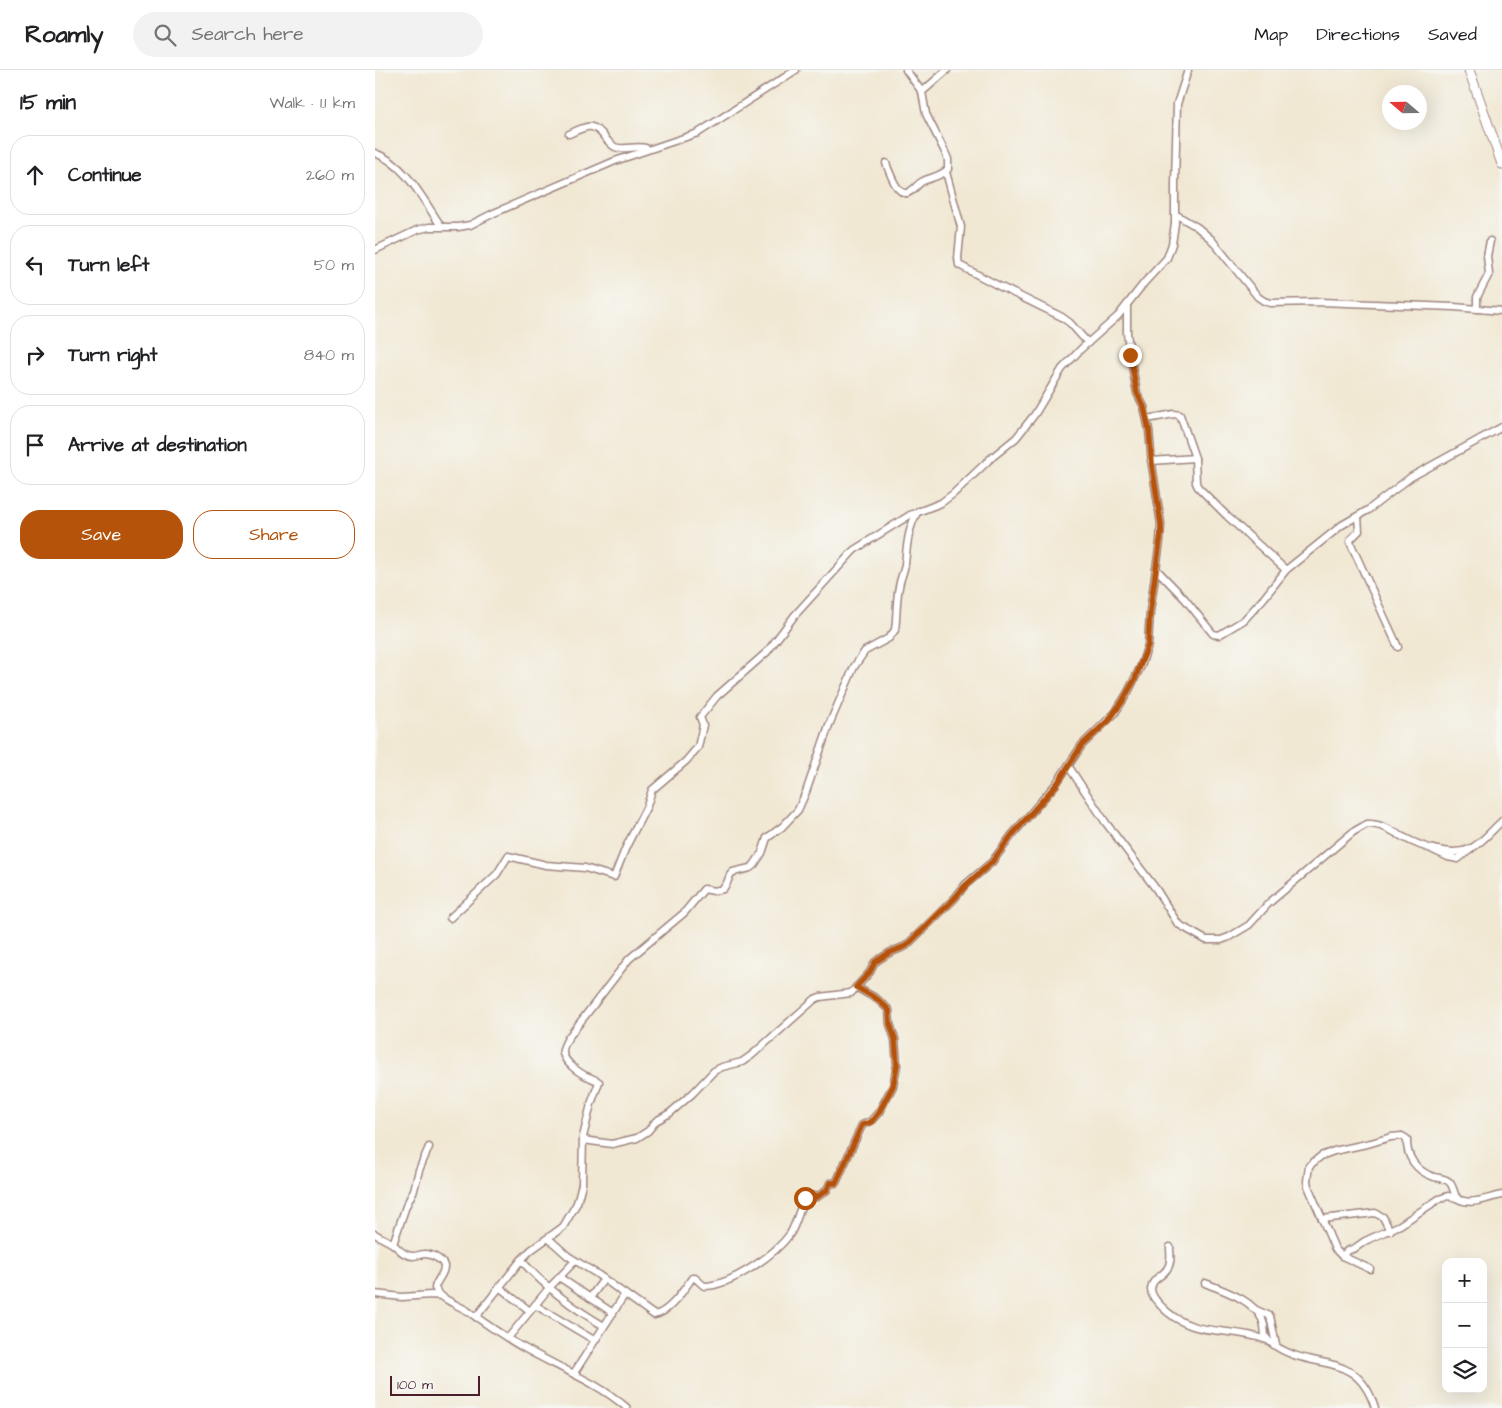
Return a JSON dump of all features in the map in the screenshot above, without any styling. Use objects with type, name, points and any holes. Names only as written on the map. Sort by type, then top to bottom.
[{"type":"street","points":[[375,250],[417,230],[429,227],[470,225],[615,161],[698,133],[796,70]]},
{"type":"street","points":[[906,70],[922,92],[926,114],[948,159],[947,172],[961,227],[959,264],[1062,317],[1088,343]]},
{"type":"street","points":[[922,92],[947,70]]},
{"type":"street","points":[[450,918],[497,874],[508,856],[547,865],[585,868],[614,877],[626,847],[647,806],[652,790],[686,761],[698,747],[703,726],[700,717],[711,703],[767,652],[795,615],[854,550],[919,511],[941,503],[1015,438],[1035,414],[1062,369],[1127,306],[1144,283],[1167,258],[1174,236],[1177,104],[1188,70]]},
{"type":"street","points":[[1469,70],[1502,164]]},
{"type":"street","points":[[569,134],[589,126],[596,127],[613,146],[618,148],[636,146],[647,149]]},
{"type":"street","points":[[375,153],[387,157],[395,163],[416,189],[441,226]]},
{"type":"street","points":[[886,163],[898,189],[902,193],[907,193],[921,182],[947,172]]},
{"type":"street","points":[[1175,214],[1197,227],[1211,239],[1264,302],[1320,302],[1502,311]]},
{"type":"street","points":[[1477,309],[1479,291],[1489,274],[1487,256],[1490,241]]},
{"type":"street","points":[[583,1140],[613,1144],[630,1141],[644,1135],[655,1121],[670,1113],[714,1072],[742,1062],[752,1055],[815,999],[820,996],[851,993],[870,972],[875,962],[889,953],[906,946],[965,886],[992,862],[1012,835],[1049,794],[1069,767],[1082,745],[1109,720],[1119,707],[1141,666],[1148,645],[1150,611],[1161,534],[1147,419],[1137,393],[1130,355],[1127,333],[1127,306]]},
{"type":"street","points":[[1147,419],[1174,414],[1180,416],[1195,458],[1196,483],[1227,516],[1286,570]]},
{"type":"street","points":[[1156,569],[1185,599],[1215,636],[1219,635],[1244,620],[1286,570],[1342,525],[1358,516],[1411,477],[1502,426]]},
{"type":"street","points":[[1151,461],[1195,458]]},
{"type":"street","points":[[476,1317],[521,1260],[563,1226],[581,1194],[583,1140],[591,1104],[600,1085],[599,1082],[587,1077],[566,1060],[563,1048],[568,1038],[629,959],[684,913],[704,889],[713,891],[723,889],[729,875],[733,872],[750,868],[762,853],[767,838],[786,823],[798,810],[829,724],[854,667],[865,651],[889,638],[895,630],[898,590],[904,570],[905,549],[911,522],[919,511]]},
{"type":"street","points":[[1358,516],[1359,531],[1350,542],[1398,647]]},
{"type":"street","points":[[1069,767],[1106,823],[1156,889],[1178,924],[1206,940],[1221,940],[1249,925],[1269,903],[1353,832],[1367,824],[1382,826],[1448,857],[1457,859],[1475,846],[1502,821]]},
{"type":"street","points":[[548,1238],[575,1261],[656,1315],[679,1297],[686,1287],[708,1286],[726,1282],[750,1269],[782,1242],[793,1229],[805,1198],[808,1195],[817,1197],[827,1190],[830,1183],[836,1183],[862,1125],[871,1122],[892,1090],[897,1065],[895,1039],[890,1024],[889,1010],[877,999],[856,987]]},
{"type":"street","points":[[1370,1269],[1342,1256],[1335,1249],[1307,1181],[1310,1164],[1321,1156],[1335,1150],[1398,1136],[1405,1137],[1407,1139],[1408,1152],[1416,1166],[1427,1174],[1451,1183],[1456,1198]]},
{"type":"street","points":[[393,1244],[429,1147]]},
{"type":"street","points":[[1342,1256],[1365,1241],[1390,1231],[1444,1197],[1463,1201],[1475,1201],[1502,1195]]},
{"type":"street","points":[[1322,1219],[1375,1213],[1383,1217],[1390,1231]]},
{"type":"street","points":[[375,1234],[393,1244],[401,1252],[413,1256],[431,1255],[442,1262],[443,1270],[435,1288],[441,1296]]},
{"type":"street","points":[[1170,1247],[1170,1264],[1167,1271],[1155,1278],[1151,1289],[1152,1295],[1165,1310],[1182,1323],[1191,1326],[1251,1335],[1268,1340]]},
{"type":"street","points":[[521,1260],[549,1288],[572,1306],[604,1326]]},
{"type":"street","points":[[508,1338],[549,1288],[575,1261]]},
{"type":"street","points":[[559,1277],[613,1313]]},
{"type":"street","points":[[590,1298],[604,1279]]},
{"type":"street","points":[[1205,1283],[1270,1316],[1277,1347]]},
{"type":"street","points":[[499,1287],[530,1311]]},
{"type":"street","points":[[375,1294],[402,1297],[431,1294],[441,1296],[508,1338],[611,1395],[627,1408]]},
{"type":"street","points":[[574,1373],[625,1294]]},
{"type":"street","points":[[535,1305],[594,1340]]},
{"type":"street","points":[[1252,1308],[1261,1318],[1264,1336],[1268,1340],[1291,1354],[1329,1363],[1347,1370],[1362,1383],[1375,1408]]},
{"type":"route","points":[[805,1198],[808,1195],[817,1197],[827,1190],[830,1183],[835,1184],[838,1181],[862,1125],[871,1122],[879,1112],[893,1086],[897,1065],[895,1058],[895,1036],[890,1024],[889,1010],[877,999],[856,987],[870,972],[875,962],[889,953],[906,946],[955,898],[969,881],[992,862],[1012,835],[1057,784],[1069,767],[1076,752],[1100,726],[1109,720],[1128,692],[1141,666],[1148,645],[1150,611],[1161,524],[1155,492],[1147,419],[1144,407],[1137,393],[1130,355]]}]
